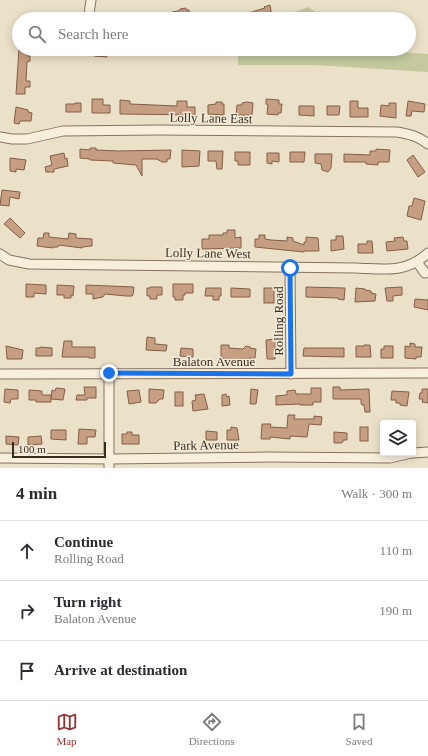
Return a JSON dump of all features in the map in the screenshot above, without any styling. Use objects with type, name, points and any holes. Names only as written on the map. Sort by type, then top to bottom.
[{"type":"street","points":[[89,12],[91,0]]},
{"type":"street","name":"Lolly Lane East","points":[[0,137],[27,139],[63,130],[397,132],[411,134],[425,142]]},
{"type":"street","name":"Lolly Lane West","points":[[0,254],[9,260],[29,264],[355,268],[394,270],[417,262],[428,253]]},
{"type":"street","points":[[417,262],[425,273]]},
{"type":"street","name":"Rolling Road","points":[[290,268],[291,374]]},
{"type":"street","points":[[109,373],[109,464]]},
{"type":"street","name":"Balaton Avenue","points":[[0,374],[428,373]]},
{"type":"street","name":"Park Avenue","points":[[416,453],[428,452]]},
{"type":"street","name":"Park Avenue","points":[[0,458],[109,464],[178,458],[390,458],[399,456]]},
{"type":"street","points":[[178,458],[178,468]]},
{"type":"green space","points":[[308,7],[315,12],[295,12]]},
{"type":"green space","points":[[416,53],[428,54],[428,72],[314,65],[238,65],[238,56],[416,56]]},
{"type":"building","points":[[270,5],[271,12],[252,12],[265,8],[264,7]]},
{"type":"building","points":[[186,8],[186,10],[189,10],[189,12],[172,12]]},
{"type":"building","points":[[19,56],[30,56],[30,61],[27,62],[26,81],[30,81],[30,87],[25,87],[25,94],[16,94]]},
{"type":"building","points":[[92,99],[103,99],[103,105],[110,105],[110,113],[92,113]]},
{"type":"building","points":[[266,99],[279,100],[279,104],[282,104],[281,113],[278,113],[278,115],[267,114],[268,105],[266,104]]},
{"type":"building","points":[[120,100],[130,101],[130,104],[177,106],[177,101],[187,101],[187,107],[195,107],[195,115],[120,114]]},
{"type":"building","points":[[350,101],[358,101],[358,108],[368,108],[368,117],[350,117]]},
{"type":"building","points":[[408,101],[425,104],[424,112],[412,111],[411,116],[406,116]]},
{"type":"building","points":[[216,102],[222,102],[222,104],[224,104],[224,115],[208,114],[208,105],[216,104]]},
{"type":"building","points":[[81,103],[81,112],[66,112],[66,104]]},
{"type":"building","points":[[242,103],[253,103],[252,115],[236,115],[237,105],[242,105]]},
{"type":"building","points":[[389,103],[396,103],[396,118],[380,116],[381,105],[389,106]]},
{"type":"building","points":[[299,106],[314,106],[314,116],[299,115]]},
{"type":"building","points":[[327,106],[340,106],[339,115],[327,115]]},
{"type":"building","points":[[16,107],[28,110],[28,112],[32,113],[31,121],[20,121],[19,124],[14,123]]},
{"type":"building","points":[[90,148],[96,148],[96,150],[118,151],[171,150],[170,159],[167,159],[167,162],[162,162],[157,159],[142,159],[142,176],[136,165],[80,158],[80,149],[90,150]]},
{"type":"building","points":[[376,149],[390,150],[389,162],[378,162],[378,165],[366,164],[366,162],[344,162],[344,154],[370,155],[370,151],[376,151]]},
{"type":"building","points":[[182,150],[200,151],[199,166],[182,167]]},
{"type":"building","points":[[208,151],[223,151],[222,169],[217,169],[216,161],[208,161]]},
{"type":"building","points":[[235,152],[250,152],[250,165],[238,165],[238,161],[235,161]]},
{"type":"building","points":[[290,152],[305,152],[304,162],[290,162]]},
{"type":"building","points":[[64,153],[65,159],[67,158],[68,166],[54,169],[54,172],[46,172],[45,167],[52,165],[50,156]]},
{"type":"building","points":[[267,153],[279,153],[279,162],[272,161],[272,164],[267,163]]},
{"type":"building","points":[[315,154],[332,154],[331,168],[328,172],[322,170],[321,164],[315,163]]},
{"type":"building","points":[[413,155],[425,172],[418,177],[407,160]]},
{"type":"building","points":[[10,158],[26,160],[24,170],[16,169],[16,172],[10,171]]},
{"type":"building","points":[[2,190],[20,192],[19,199],[10,197],[9,206],[0,205]]},
{"type":"building","points":[[414,198],[425,201],[421,220],[407,216],[409,206],[412,206]]},
{"type":"building","points":[[10,218],[25,233],[20,238],[4,224]]},
{"type":"building","points":[[227,230],[235,230],[235,238],[241,237],[241,248],[202,249],[202,239],[209,239],[209,235],[223,235],[223,233],[227,233]]},
{"type":"building","points":[[44,233],[49,233],[49,237],[68,239],[69,233],[76,234],[76,238],[92,239],[92,246],[82,248],[59,245],[58,247],[53,248],[37,246],[38,238],[43,238]]},
{"type":"building","points":[[259,235],[265,235],[265,239],[271,240],[287,241],[287,237],[293,238],[293,241],[304,245],[304,242],[306,242],[306,237],[318,238],[319,251],[304,252],[255,247],[255,239],[259,239]]},
{"type":"building","points":[[336,236],[343,236],[344,249],[331,251],[331,240],[336,240]]},
{"type":"building","points":[[403,237],[404,241],[407,241],[408,249],[387,251],[386,242],[395,241],[394,238]]},
{"type":"building","points":[[367,241],[372,241],[373,253],[358,253],[358,244],[367,244]]},
{"type":"building","points":[[26,284],[46,285],[46,294],[34,293],[34,297],[26,297]]},
{"type":"building","points":[[173,284],[193,284],[193,293],[185,293],[185,295],[183,295],[183,300],[175,300],[175,297],[173,297]]},
{"type":"building","points":[[57,285],[74,286],[73,296],[71,295],[71,298],[64,298],[64,295],[57,295]]},
{"type":"building","points":[[86,285],[134,287],[133,295],[126,296],[105,294],[103,297],[93,299],[93,294],[86,294]]},
{"type":"building","points":[[162,287],[162,295],[157,295],[157,299],[150,299],[150,296],[147,296],[147,288]]},
{"type":"building","points":[[306,287],[345,288],[344,300],[338,298],[306,297]]},
{"type":"building","points":[[402,287],[402,295],[393,296],[393,301],[387,301],[385,288]]},
{"type":"building","points":[[206,288],[221,288],[221,296],[219,296],[219,300],[213,300],[213,296],[205,296]]},
{"type":"building","points":[[231,288],[250,289],[250,297],[231,297]]},
{"type":"building","points":[[264,288],[274,288],[274,303],[264,303]]},
{"type":"building","points":[[356,288],[365,289],[376,294],[375,301],[355,302]]},
{"type":"building","points":[[415,299],[428,300],[428,310],[414,307]]},
{"type":"building","points":[[147,337],[155,338],[155,344],[167,345],[166,351],[146,350]]},
{"type":"building","points":[[275,339],[275,359],[267,359],[266,340]]},
{"type":"building","points":[[64,341],[72,341],[72,347],[95,347],[95,358],[62,357]]},
{"type":"building","points":[[410,343],[415,344],[415,347],[422,347],[421,357],[416,357],[416,359],[405,358],[405,346],[410,347]]},
{"type":"building","points":[[221,345],[229,345],[229,348],[243,349],[246,346],[256,349],[255,358],[221,358]]},
{"type":"building","points":[[370,345],[371,357],[356,357],[356,346]]},
{"type":"building","points":[[6,346],[23,350],[22,359],[7,359]]},
{"type":"building","points":[[384,346],[393,346],[393,358],[381,358],[381,349],[384,349]]},
{"type":"building","points":[[36,348],[52,348],[52,356],[36,356]]},
{"type":"building","points":[[181,348],[193,349],[193,357],[180,356]]},
{"type":"building","points":[[304,348],[344,348],[344,357],[303,356]]},
{"type":"building","points":[[84,387],[96,387],[96,398],[76,400],[77,395],[85,395]]},
{"type":"building","points":[[333,387],[340,387],[340,390],[369,389],[370,412],[365,412],[361,399],[333,399]]},
{"type":"building","points":[[56,388],[65,389],[63,400],[51,399],[52,390],[55,391]]},
{"type":"building","points":[[311,388],[321,388],[321,402],[313,402],[313,405],[276,405],[276,396],[287,395],[287,391],[295,390],[296,394],[311,394]]},
{"type":"building","points":[[5,389],[18,390],[18,399],[11,399],[10,403],[4,402]]},
{"type":"building","points":[[149,389],[164,390],[163,399],[160,399],[156,403],[149,403]]},
{"type":"building","points":[[251,389],[258,390],[256,404],[250,404]]},
{"type":"building","points":[[422,389],[428,389],[428,403],[422,402],[423,399],[419,399]]},
{"type":"building","points":[[29,390],[42,391],[42,395],[51,395],[51,402],[36,402],[36,400],[29,400]]},
{"type":"building","points":[[139,390],[141,402],[129,404],[127,391]]},
{"type":"building","points":[[392,391],[409,392],[407,406],[396,403],[396,400],[391,400]]},
{"type":"building","points":[[175,392],[183,392],[183,406],[175,406]]},
{"type":"building","points":[[204,394],[208,409],[193,411],[192,401],[196,400],[195,395]]},
{"type":"building","points":[[226,394],[227,397],[229,396],[230,405],[222,406],[222,395]]},
{"type":"building","points":[[288,415],[295,415],[294,419],[314,419],[314,416],[322,417],[321,425],[309,424],[307,437],[290,436],[290,439],[270,437],[270,439],[261,439],[262,424],[271,424],[270,427],[287,428]]},
{"type":"building","points":[[231,427],[237,428],[239,440],[227,440],[227,430],[231,430]]},
{"type":"building","points":[[360,427],[368,427],[368,441],[360,441]]},
{"type":"building","points":[[79,429],[96,430],[95,437],[87,437],[87,444],[78,444]]},
{"type":"building","points":[[51,430],[66,430],[66,440],[51,439]]},
{"type":"building","points":[[206,431],[217,432],[217,440],[206,440]]},
{"type":"building","points":[[127,432],[132,432],[132,435],[139,435],[139,444],[122,444],[122,434],[127,434]]},
{"type":"building","points":[[334,432],[347,433],[347,440],[343,440],[341,443],[334,443]]},
{"type":"building","points":[[6,436],[19,437],[18,445],[6,444]]},
{"type":"building","points":[[41,436],[42,444],[28,445],[28,437]]},
{"type":"route","points":[[109,373],[291,374],[290,268]]}]
